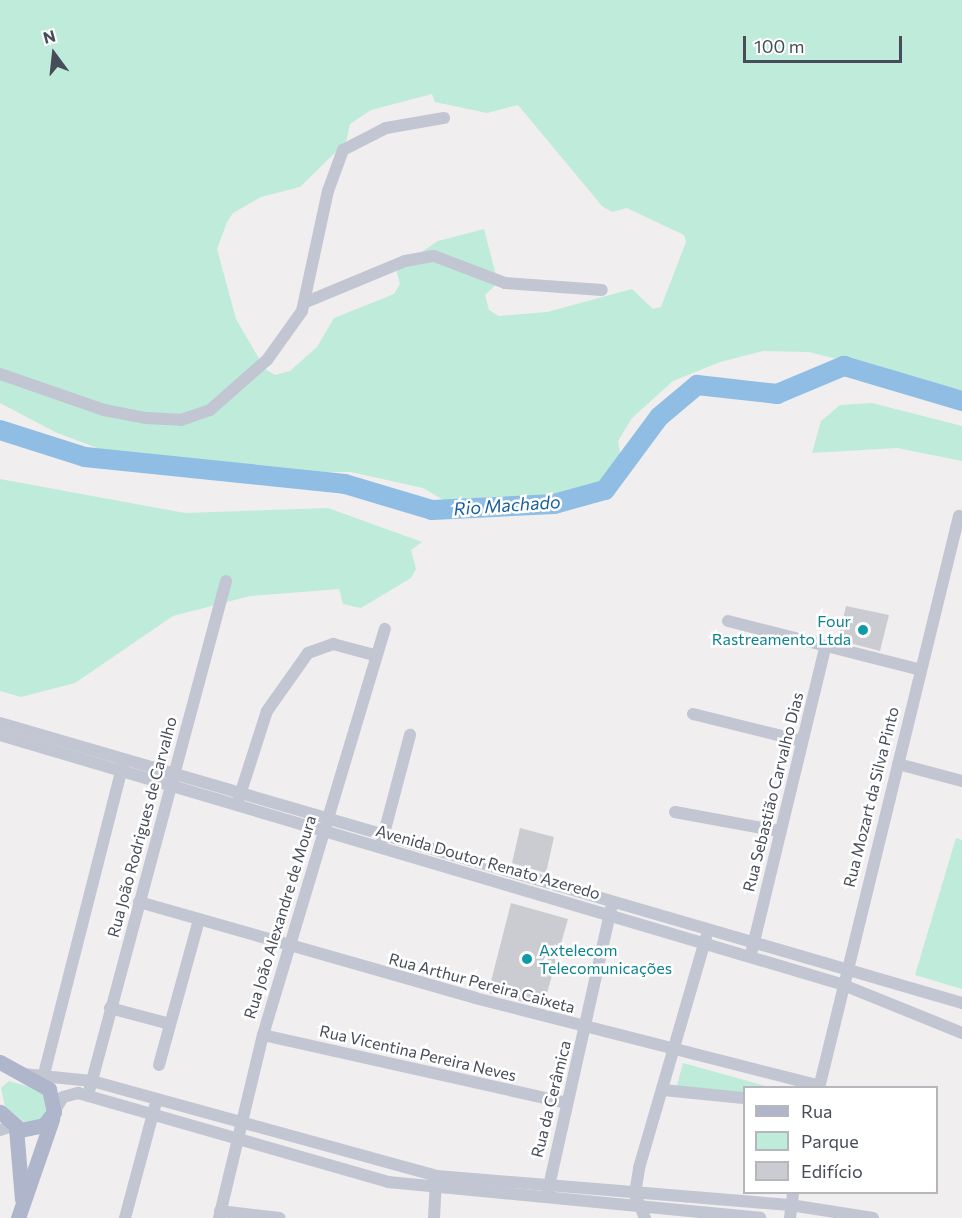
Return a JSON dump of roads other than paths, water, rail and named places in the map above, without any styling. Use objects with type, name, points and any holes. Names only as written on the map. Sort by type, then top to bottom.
[{"type":"main road","points":[[9,1068],[49,1089],[53,1115],[38,1172],[22,1200],[18,1218]]},
{"type":"main road","points":[[0,1112],[10,1128],[22,1200]]},
{"type":"main road","points":[[10,1128],[38,1127],[53,1115]]},
{"type":"street","points":[[0,374],[104,410],[181,420],[210,410],[247,381],[306,302],[328,191],[343,150],[386,128],[444,118]]},
{"type":"street","points":[[306,302],[405,261],[434,256],[505,283],[602,290]]},
{"type":"street","name":"Rua Mozart da Silva Pinto","points":[[819,1086],[841,984],[898,764],[918,669],[959,516]]},
{"type":"street","name":"Rua João Rodrigues de Carvalho","points":[[89,1095],[110,1008],[226,581]]},
{"type":"street","points":[[728,621],[825,648],[918,669]]},
{"type":"street","name":"Rua João Alexandre de Moura","points":[[219,1214],[263,1035],[374,655],[385,629]]},
{"type":"street","points":[[236,805],[267,711],[308,654],[333,644],[374,655]]},
{"type":"street","name":"Rua Sebastião Carvalho Dias","points":[[750,957],[825,648]]},
{"type":"street","points":[[693,714],[802,741]]},
{"type":"street","name":"Avenida Doutor Renato Azeredo","points":[[0,723],[79,752],[121,773],[240,792],[439,851],[468,868]]},
{"type":"street","name":"Avenida Doutor Renato Azeredo","points":[[0,735],[124,760],[236,805],[435,864],[468,868],[506,878],[565,888],[613,901],[673,934],[841,984],[962,1033]]},
{"type":"street","points":[[380,848],[410,735]]},
{"type":"street","points":[[44,1074],[124,760]]},
{"type":"street","points":[[898,764],[962,782]]},
{"type":"street","points":[[282,820],[287,806]]},
{"type":"street","points":[[675,812],[779,831]]},
{"type":"street","points":[[361,842],[365,829]]},
{"type":"street","points":[[407,856],[410,843]]},
{"type":"street","points":[[435,864],[439,851]]},
{"type":"street","name":"Avenida Doutor Renato Azeredo","points":[[506,878],[561,902],[609,914],[676,920],[962,1003]]},
{"type":"street","points":[[561,902],[565,888]]},
{"type":"street","name":"Rua da Cerâmica","points":[[546,1200],[566,1102],[613,901]]},
{"type":"street","name":"Rua Arthur Pereira Caixeta","points":[[139,902],[585,1028],[815,1086]]},
{"type":"street","points":[[159,1065],[199,920]]},
{"type":"street","points":[[673,934],[676,920]]},
{"type":"street","points":[[645,1212],[635,1194],[708,931]]},
{"type":"street","points":[[875,998],[880,980]]},
{"type":"street","points":[[110,1008],[170,1024]]},
{"type":"street","name":"Rua Vicentina Pereira Neves","points":[[263,1035],[566,1102]]},
{"type":"street","points":[[9,1068],[92,1082],[158,1098],[437,1176],[635,1194],[792,1198],[873,1218]]},
{"type":"street","points":[[663,1090],[743,1098]]},
{"type":"street","points":[[53,1115],[67,1094],[89,1095],[435,1190],[645,1212],[760,1218]]},
{"type":"street","points":[[125,1218],[158,1098]]},
{"type":"street","points":[[434,1218],[437,1176]]},
{"type":"street","points":[[790,1218],[792,1198]]},
{"type":"street","points":[[219,1214],[280,1218]]},
{"type":"waterway","name":"Rio Machado","points":[[0,430],[85,457],[345,484],[432,510],[554,504],[605,490],[659,417],[697,385],[777,394],[844,366],[962,401]]},
{"type":"place","name":"Four Rastreamento Ltda","points":[[863,630]]},
{"type":"place","name":"Axtelecom Telecomunicações","points":[[527,959]]}]
